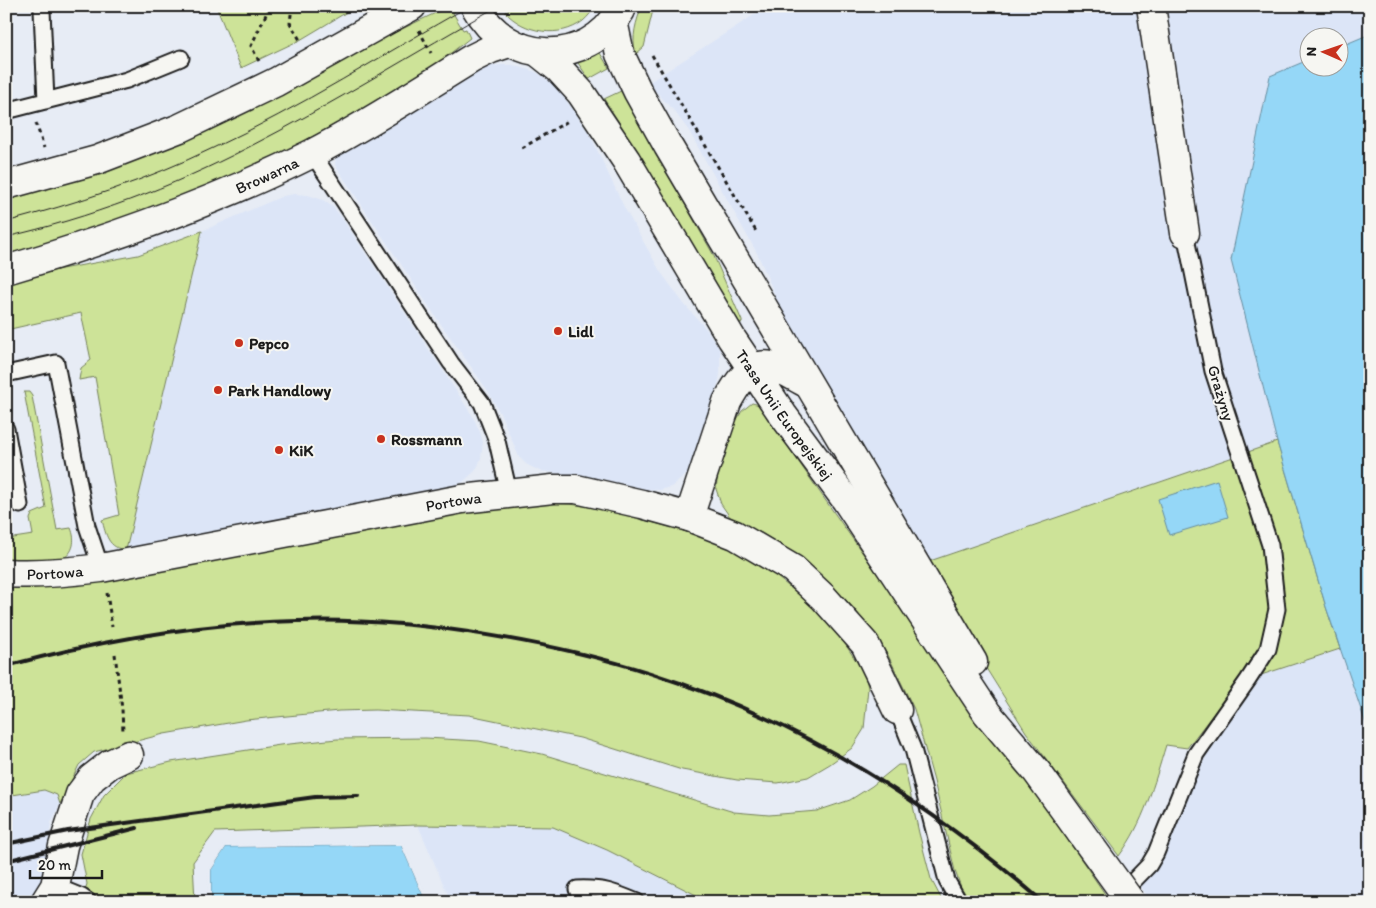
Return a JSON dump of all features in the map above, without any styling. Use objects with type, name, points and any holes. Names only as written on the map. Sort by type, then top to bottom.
[{"type":"main road","points":[[6,185],[97,160],[180,128],[276,82],[412,6]]},
{"type":"main road","points":[[474,6],[486,24],[509,42],[539,53],[570,49],[586,43],[601,33],[618,14]]},
{"type":"main road","name":"Grażyny","points":[[1151,6],[1186,233]]},
{"type":"main road","name":"Trasa Unii Europejskiej","points":[[618,14],[620,54],[638,92],[1037,772]]},
{"type":"main road","name":"Browarna","points":[[6,270],[146,226],[200,205],[312,153],[470,59],[509,42]]},
{"type":"main road","name":"Trasa Unii Europejskiej","points":[[539,53],[559,69],[581,93],[626,160],[710,302],[783,415],[846,500],[987,712],[1037,772],[1131,902]]},
{"type":"main road","points":[[689,517],[728,402],[736,386],[744,377],[753,370],[764,366],[771,366],[808,384]]},
{"type":"main road","name":"Portowa","points":[[6,573],[62,572],[103,577],[462,499],[553,489],[576,490],[642,504],[689,517],[735,535],[793,569],[824,598],[865,644],[897,710]]},
{"type":"main road","points":[[50,894],[80,794],[92,778],[110,764],[129,754]]},
{"type":"lane","points":[[42,10],[46,101]]},
{"type":"lane","points":[[6,110],[127,80],[180,58]]},
{"type":"lane","points":[[312,153],[451,364],[485,410],[497,441],[509,493]]},
{"type":"lane","name":"Grażyny","points":[[1113,902],[1149,864],[1156,853],[1196,754],[1268,649],[1277,609],[1270,545],[1213,371],[1186,233]]},
{"type":"lane","points":[[6,374],[56,363],[87,526],[103,577]]},
{"type":"lane","points":[[6,430],[20,506]]},
{"type":"lane","points":[[897,710],[913,749],[946,881],[959,902]]},
{"type":"lane","points":[[582,902],[577,889],[594,888],[610,890],[637,902]]},
{"type":"lane","points":[[50,894],[82,897],[90,902]]},
{"type":"path","points":[[260,64],[251,46],[270,6]]},
{"type":"path","points":[[292,6],[290,24],[304,46]]},
{"type":"path","points":[[652,55],[757,233]]},
{"type":"path","points":[[522,148],[568,120]]},
{"type":"path","points":[[103,577],[112,627]]},
{"type":"path","points":[[115,654],[122,709],[123,735],[129,754]]},
{"type":"shaded area","points":[[768,6],[1370,6],[1370,34],[1348,43],[1348,28],[1298,28],[1298,64],[1270,76],[1231,260],[1277,442],[924,563],[791,333],[758,255],[689,131],[675,112],[648,83]]},
{"type":"shaded area","points":[[513,65],[536,72],[555,85],[562,94],[590,135],[625,209],[660,271],[684,304],[708,331],[720,350],[719,380],[691,469],[671,487],[660,490],[643,489],[597,478],[540,471],[526,464],[519,457],[501,415],[488,391],[438,320],[335,165],[336,155],[482,67]]},
{"type":"shaded area","points":[[294,194],[308,195],[323,200],[334,208],[342,218],[472,415],[483,442],[478,466],[463,482],[447,489],[126,550],[202,231],[283,196]]},
{"type":"shaded area","points":[[1340,649],[1370,736],[1370,902],[1152,902],[1138,883],[1155,864],[1207,754],[1228,723],[1248,680]]},
{"type":"shaded area","points":[[44,790],[57,795],[60,804],[51,823],[41,887],[68,902],[6,902],[6,796]]},
{"type":"shaded area","points":[[418,825],[553,827],[607,850],[710,902],[451,902]]},
{"type":"green space","points":[[216,6],[357,6],[300,40],[241,68]]},
{"type":"green space","points":[[514,6],[596,6],[585,19],[574,27],[553,32],[532,29],[513,19],[505,12]]},
{"type":"green space","points":[[642,6],[654,6],[644,47],[636,54],[634,36]]},
{"type":"green space","points":[[448,7],[454,7],[456,10],[453,13],[463,30],[466,29],[470,38],[429,70],[392,93],[272,159],[147,212],[6,256],[6,200],[111,168],[183,140],[271,100],[383,38]]},
{"type":"green space","points":[[600,53],[609,68],[589,79],[577,60]]},
{"type":"green space","points":[[621,91],[713,254],[742,323],[739,322],[604,99]]},
{"type":"green space","points":[[202,231],[126,550],[120,549],[115,547],[109,540],[102,520],[119,515],[95,377],[79,380],[81,368],[91,360],[81,313],[6,330],[6,282],[56,270],[138,255]]},
{"type":"green space","points":[[24,392],[29,392],[32,396],[57,530],[71,528],[73,533],[73,546],[62,559],[6,560],[6,535],[7,539],[33,535],[30,519],[32,514],[46,508]]},
{"type":"green space","points":[[752,403],[760,405],[845,528],[1063,832],[1105,894],[1096,902],[971,902],[961,887],[955,871],[934,781],[914,709],[888,655],[854,608],[831,585],[791,551],[730,517],[721,504],[716,489],[718,474],[733,426],[742,411]]},
{"type":"green space","points":[[1277,442],[1340,649],[1237,683],[1187,748],[1166,745],[1142,817],[1119,856],[1026,732],[924,563]]},
{"type":"green space","points":[[545,503],[570,504],[603,509],[692,533],[723,545],[758,563],[777,577],[808,602],[843,641],[865,674],[868,688],[864,729],[852,748],[808,777],[778,783],[737,780],[682,770],[580,738],[469,715],[375,710],[339,711],[246,720],[164,734],[94,752],[79,765],[60,804],[57,795],[44,790],[6,796],[6,588],[79,585],[451,514]]},
{"type":"green space","points":[[426,738],[479,741],[542,754],[734,812],[769,815],[817,811],[850,800],[872,786],[898,765],[904,765],[931,879],[943,902],[710,902],[607,850],[553,827],[418,825],[215,832],[193,862],[195,902],[81,902],[87,884],[81,854],[91,819],[104,795],[126,773],[171,762],[280,745],[337,739]]},
{"type":"water","points":[[1370,34],[1370,736],[1326,607],[1277,442],[1231,260],[1270,76],[1298,64],[1298,78],[1348,78],[1348,43]]},
{"type":"water","points":[[1217,480],[1228,517],[1169,535],[1158,499]]},
{"type":"water","points":[[401,845],[426,902],[211,902],[211,870],[226,847]]},
{"type":"pier","points":[[401,842],[429,902],[426,902],[401,845],[226,847],[211,870],[211,902],[208,902],[209,869],[226,845]]},
{"type":"tram line","points":[[6,222],[111,190],[188,160],[310,98],[469,6]]},
{"type":"tram line","points":[[6,237],[99,211],[160,188],[219,162],[311,114],[498,6]]},
{"type":"railway","points":[[6,666],[78,648],[150,634],[224,625],[298,621],[369,622],[440,628],[528,642],[569,651],[650,673],[704,692],[757,714],[808,739],[858,767],[907,798],[999,865],[1043,902]]},
{"type":"railway","points":[[6,844],[68,831],[315,797],[358,796]]},
{"type":"railway","points":[[6,861],[137,828]]},
{"type":"place","name":"Lidl","points":[[558,331]]},
{"type":"place","name":"Pepco","points":[[239,343]]},
{"type":"place","name":"Park Handlowy","points":[[218,390]]},
{"type":"place","name":"Rossmann","points":[[381,439]]},
{"type":"place","name":"KiK","points":[[279,450]]}]
